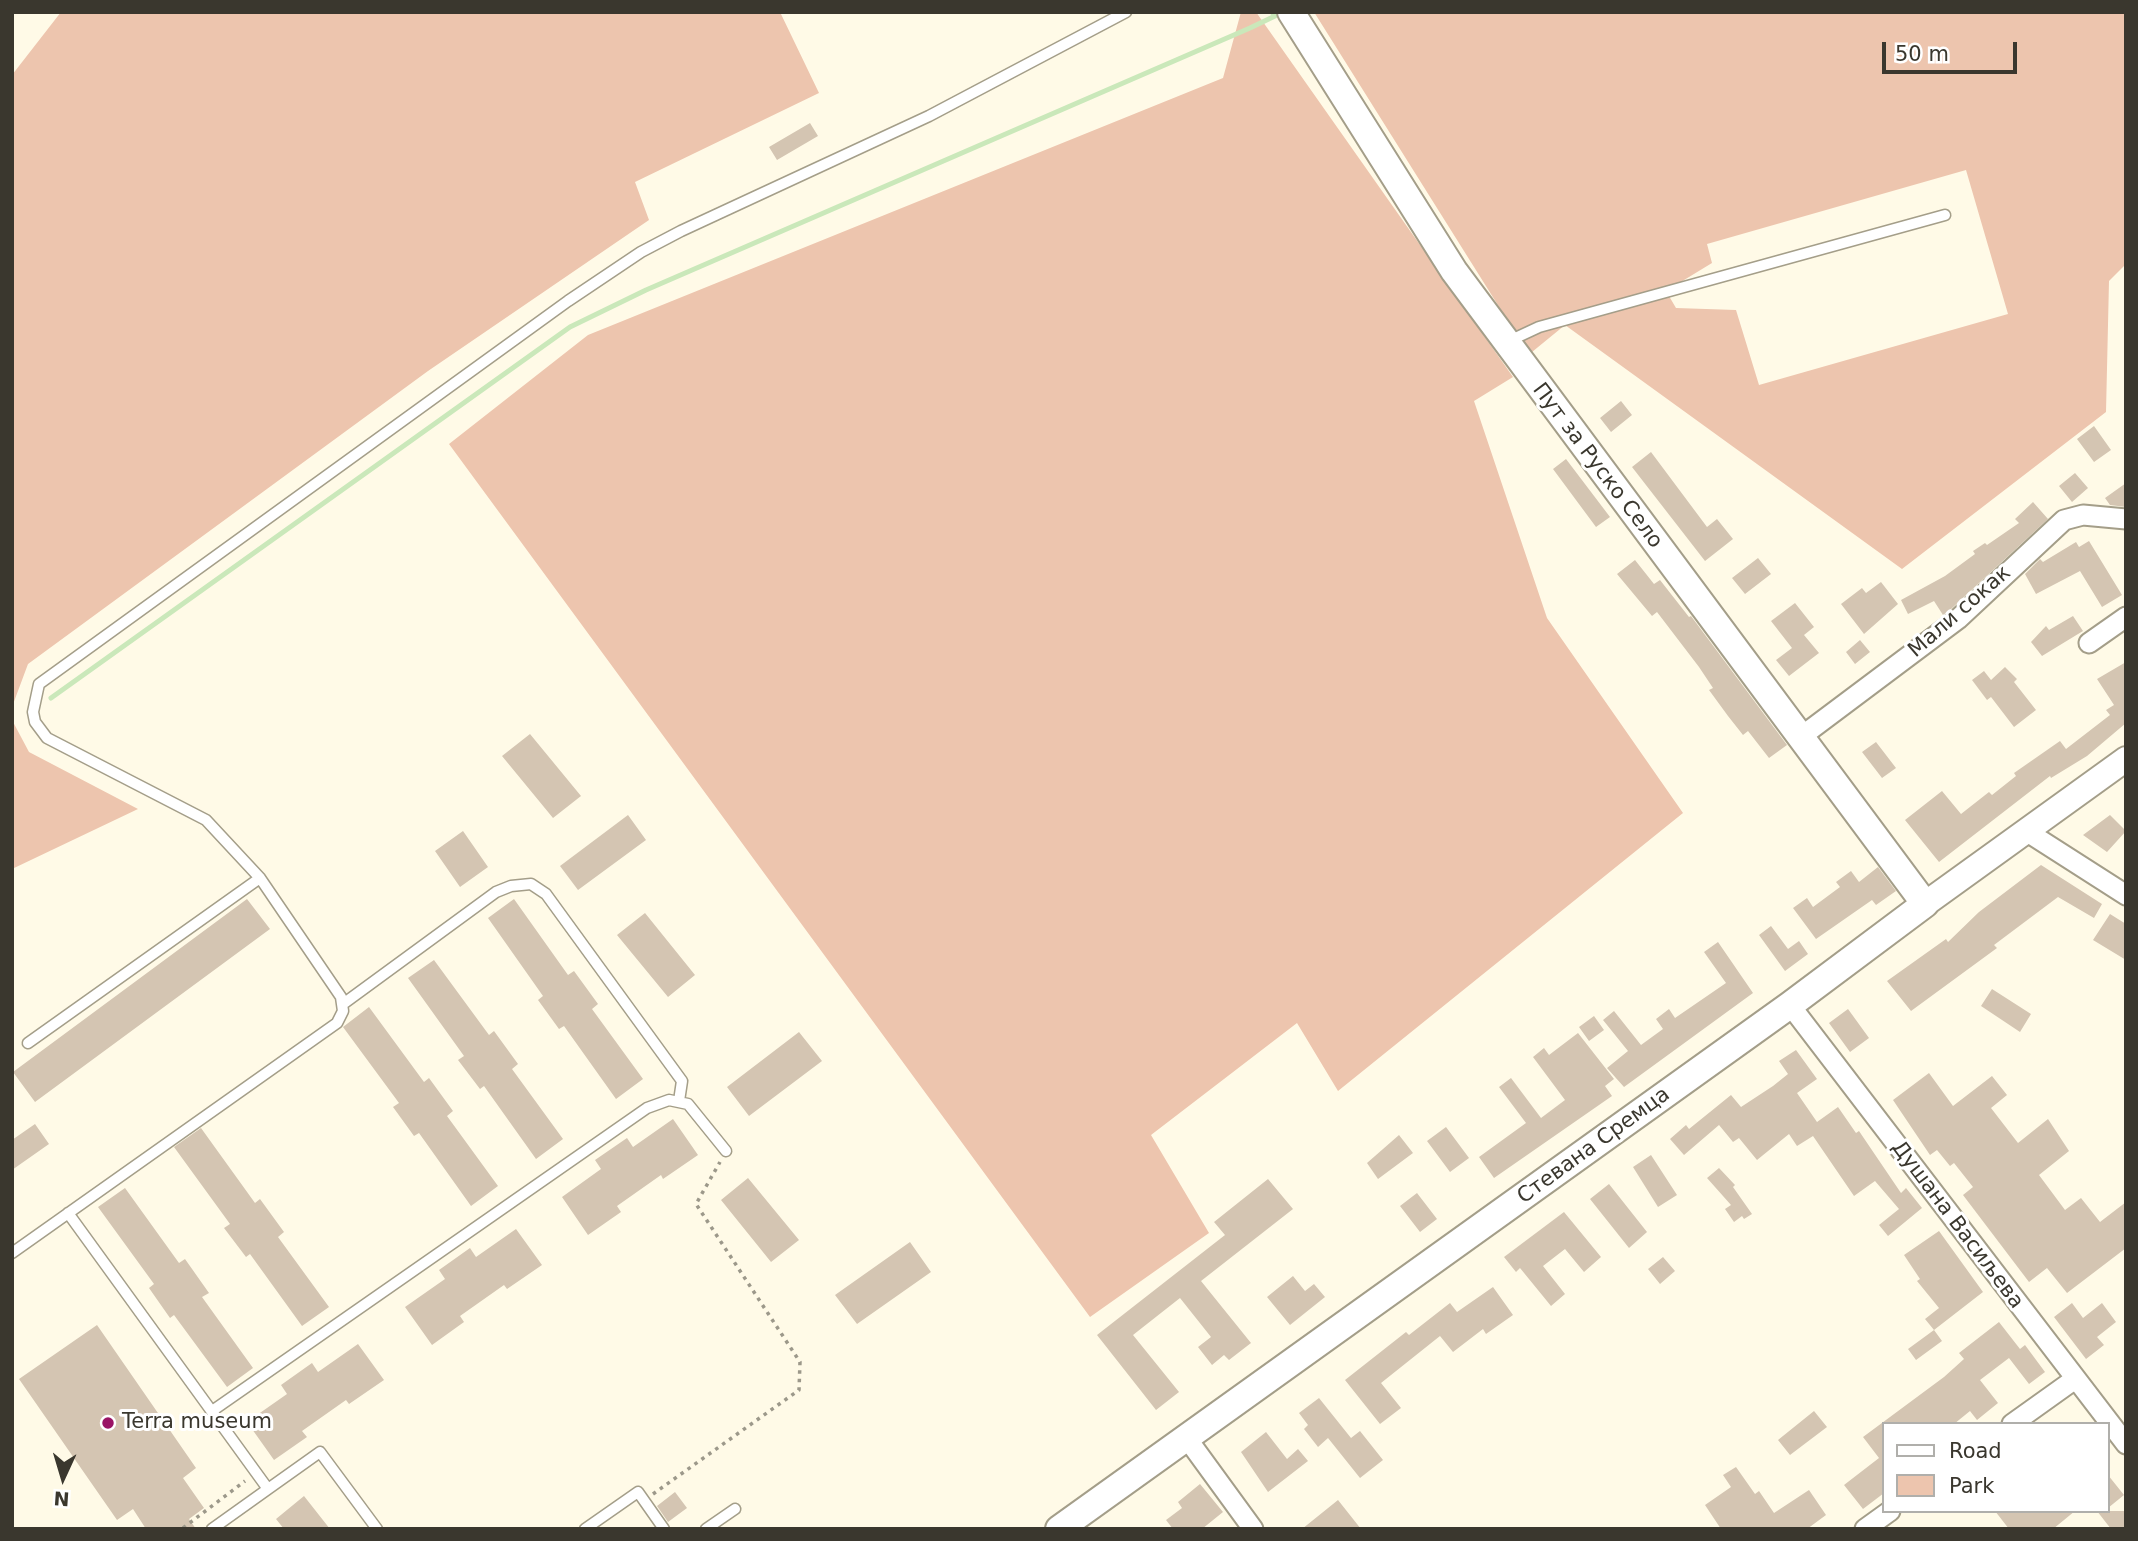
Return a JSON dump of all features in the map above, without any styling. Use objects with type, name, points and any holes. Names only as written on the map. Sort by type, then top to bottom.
[{"type":"main road","name":"Пут за Руско Село","points":[[1291,12],[1378,156],[1505,343],[1802,736],[1925,904]]},
{"type":"main road","name":"Стевана Сремца","points":[[1059,1529],[1790,1005],[1925,904]]},
{"type":"street","name":"Мали сокак","points":[[1802,736],[1958,619],[2064,520],[2083,515],[2126,519]]},
{"type":"street","points":[[2089,643],[2126,617]]},
{"type":"street","name":"Стевана Сремца","points":[[1925,904],[2126,759]]},
{"type":"street","points":[[2026,831],[2126,895]]},
{"type":"street","name":"Душана Васиљева","points":[[1790,1005],[2109,1422]]},
{"type":"street","points":[[2015,1422],[2075,1379]]},
{"type":"street","name":"Душана Васиљева","points":[[2110,1424],[2126,1444]]},
{"type":"street","points":[[1186,1437],[1252,1529]]},
{"type":"street","points":[[1865,1529],[1887,1513]]},
{"type":"lane","points":[[343,1004],[260,878],[206,820],[47,738],[35,722],[33,712],[39,684],[568,300],[641,252],[681,230],[929,116],[1126,12]]},
{"type":"lane","points":[[1505,343],[1539,327],[1945,215]]},
{"type":"lane","points":[[28,1043],[260,878]]},
{"type":"lane","points":[[12,1253],[337,1023],[343,1004],[496,892],[511,886],[531,884],[546,894],[682,1081],[679,1101]]},
{"type":"lane","points":[[212,1411],[647,1108],[669,1100],[679,1101],[695,1110],[726,1152]]},
{"type":"lane","points":[[68,1213],[268,1489]]},
{"type":"lane","points":[[212,1529],[320,1452],[377,1529]]},
{"type":"lane","points":[[585,1529],[638,1492],[664,1529]]},
{"type":"lane","points":[[706,1529],[735,1509]]},
{"type":"path","points":[[644,1500],[799,1390],[800,1362],[696,1205],[726,1152]]},
{"type":"path","points":[[182,1527],[256,1473]]},
{"type":"green space","points":[[61,12],[780,12],[819,93],[635,182],[649,220],[428,371],[28,664],[12,707],[12,75]]},
{"type":"green space","points":[[1241,12],[1256,12],[1513,377],[1474,401],[1547,618],[1683,813],[1338,1091],[1297,1023],[1151,1135],[1209,1233],[1090,1317],[449,444],[588,335],[1223,78]]},
{"type":"green space","points":[[1314,12],[2126,12],[2126,264],[2109,281],[2106,412],[1902,569],[1565,325],[1532,352],[1501,310]],"holes":[[[1966,170],[2008,314],[1759,385],[1736,310],[1676,308],[1666,291],[1712,263],[1707,244]]]},
{"type":"green space","points":[[12,720],[29,752],[138,809],[12,869]]},
{"type":"building","points":[[810,123],[818,136],[777,160],[769,147]]},
{"type":"building","points":[[1621,401],[1632,415],[1611,432],[1600,418]]},
{"type":"building","points":[[2094,426],[2111,450],[2094,462],[2077,439]]},
{"type":"building","points":[[1651,452],[1707,527],[1717,519],[1733,539],[1705,561],[1632,467]]},
{"type":"building","points":[[1566,459],[1610,517],[1596,527],[1553,469]]},
{"type":"building","points":[[2075,473],[2088,488],[2072,502],[2059,486]]},
{"type":"building","points":[[2126,483],[2126,507],[2110,505],[2105,498]]},
{"type":"building","points":[[2033,502],[2048,519],[1950,610],[1943,615],[1934,601],[1908,614],[1901,600],[1945,576],[1975,554],[1973,551],[1985,543],[1987,545],[2019,523],[2015,519]]},
{"type":"building","points":[[2089,541],[2122,595],[2102,607],[2080,571],[2036,594],[2025,574],[2040,559],[2043,562],[2076,542],[2079,547]]},
{"type":"building","points":[[1758,558],[1771,574],[1745,594],[1732,578]]},
{"type":"building","points":[[1635,560],[1654,584],[1660,580],[1689,617],[1691,616],[1787,745],[1769,758],[1748,731],[1743,735],[1709,690],[1713,688],[1699,667],[1657,612],[1652,616],[1617,574]]},
{"type":"building","points":[[1881,582],[1898,604],[1864,634],[1841,604],[1862,588],[1866,593]]},
{"type":"building","points":[[1795,603],[1814,627],[1804,635],[1819,653],[1789,676],[1776,660],[1792,648],[1771,621]]},
{"type":"building","points":[[2073,616],[2083,631],[2042,656],[2031,642],[2046,626],[2049,630]]},
{"type":"building","points":[[1860,640],[1870,652],[1855,664],[1846,652]]},
{"type":"building","points":[[2126,662],[2126,723],[2087,756],[2051,778],[2050,776],[1939,862],[1905,820],[1942,791],[1961,814],[1989,792],[1992,795],[2016,776],[2014,773],[2060,741],[2066,749],[2110,715],[2106,710],[2114,705],[2097,679]]},
{"type":"building","points":[[2005,667],[2017,679],[2014,682],[2036,710],[2014,727],[1991,697],[1987,700],[1972,680],[1984,671],[1991,680]]},
{"type":"building","points":[[530,734],[581,796],[553,818],[502,756]]},
{"type":"building","points":[[1876,742],[1896,768],[1882,778],[1862,752]]},
{"type":"building","points":[[628,815],[646,840],[578,890],[560,866]]},
{"type":"building","points":[[2110,815],[2126,831],[2107,852],[2083,835]]},
{"type":"building","points":[[463,831],[488,867],[460,887],[435,851]]},
{"type":"building","points":[[2041,865],[2102,904],[2094,918],[2058,897],[1994,945],[1997,948],[1911,1011],[1887,981],[1946,939],[1948,942],[1979,912]]},
{"type":"building","points":[[1878,867],[1896,891],[1876,905],[1872,900],[1816,939],[1793,908],[1807,898],[1813,907],[1840,887],[1836,882],[1851,871],[1859,882]]},
{"type":"building","points":[[247,899],[270,929],[35,1102],[13,1072]]},
{"type":"building","points":[[514,899],[568,975],[574,971],[598,1004],[592,1009],[643,1079],[616,1099],[564,1026],[559,1029],[538,1000],[543,996],[488,918]]},
{"type":"building","points":[[645,913],[695,975],[668,997],[617,935]]},
{"type":"building","points":[[2110,914],[2126,924],[2126,960],[2093,940]]},
{"type":"building","points":[[1771,926],[1788,949],[1799,941],[1808,954],[1785,971],[1759,935]]},
{"type":"building","points":[[1718,942],[1753,993],[1624,1087],[1607,1068],[1628,1051],[1603,1020],[1614,1011],[1641,1045],[1663,1029],[1656,1019],[1669,1009],[1675,1018],[1726,983],[1704,952]]},
{"type":"building","points":[[434,960],[489,1035],[494,1031],[518,1064],[512,1069],[563,1139],[536,1159],[484,1086],[480,1089],[458,1060],[464,1056],[408,978]]},
{"type":"building","points":[[1992,989],[2031,1014],[2020,1032],[1981,1006]]},
{"type":"building","points":[[369,1007],[424,1082],[429,1078],[453,1111],[447,1116],[498,1186],[471,1206],[419,1133],[414,1136],[393,1107],[399,1103],[343,1027]]},
{"type":"building","points":[[1848,1009],[1869,1038],[1850,1052],[1829,1023]]},
{"type":"building","points":[[1594,1016],[1604,1030],[1589,1041],[1579,1027]]},
{"type":"building","points":[[799,1032],[822,1061],[749,1116],[727,1087]]},
{"type":"building","points":[[1578,1033],[1614,1079],[1605,1086],[1612,1096],[1494,1178],[1479,1157],[1526,1123],[1499,1087],[1511,1078],[1541,1118],[1565,1100],[1533,1057],[1544,1048],[1549,1055]]},
{"type":"building","points":[[1796,1050],[1817,1079],[1797,1093],[1817,1122],[1838,1107],[1856,1133],[1859,1131],[1901,1193],[1906,1188],[1922,1208],[1888,1236],[1879,1225],[1899,1209],[1875,1181],[1854,1196],[1813,1136],[1797,1146],[1789,1134],[1757,1160],[1739,1138],[1733,1142],[1719,1125],[1684,1155],[1670,1139],[1686,1125],[1689,1129],[1731,1095],[1741,1107],[1773,1086],[1788,1074],[1779,1061]]},
{"type":"building","points":[[1929,1073],[1953,1106],[1992,1076],[2007,1095],[1991,1108],[2018,1143],[2048,1119],[2069,1151],[2039,1175],[2065,1210],[2081,1198],[2100,1222],[2126,1202],[2126,1248],[2067,1293],[2047,1268],[2029,1282],[1963,1195],[1973,1187],[1954,1163],[1950,1166],[1937,1150],[1930,1155],[1893,1100]]},
{"type":"building","points":[[673,1119],[698,1155],[663,1179],[661,1175],[617,1206],[621,1212],[588,1235],[562,1197],[601,1169],[595,1160],[627,1138],[633,1147]]},
{"type":"building","points":[[35,1124],[49,1144],[12,1170],[12,1140]]},
{"type":"building","points":[[1446,1127],[1469,1158],[1450,1172],[1427,1141]]},
{"type":"building","points":[[201,1128],[255,1203],[260,1199],[284,1232],[278,1237],[329,1307],[302,1326],[250,1254],[246,1257],[224,1228],[230,1224],[174,1147]]},
{"type":"building","points":[[1399,1135],[1413,1153],[1378,1179],[1367,1163]]},
{"type":"building","points":[[1651,1155],[1677,1195],[1658,1207],[1633,1167]]},
{"type":"building","points":[[1719,1168],[1735,1185],[1733,1187],[1752,1214],[1744,1219],[1742,1216],[1734,1222],[1725,1209],[1731,1205],[1707,1178]]},
{"type":"building","points":[[748,1178],[799,1240],[771,1262],[721,1200]]},
{"type":"building","points":[[1268,1179],[1293,1209],[1201,1281],[1251,1343],[1229,1360],[1224,1355],[1212,1365],[1198,1347],[1211,1337],[1180,1298],[1133,1335],[1179,1392],[1156,1410],[1097,1335],[1225,1235],[1214,1222]]},
{"type":"building","points":[[1609,1184],[1647,1232],[1629,1248],[1590,1199]]},
{"type":"building","points":[[125,1188],[179,1263],[185,1259],[209,1293],[202,1297],[253,1368],[227,1387],[174,1315],[170,1318],[149,1288],[154,1284],[98,1207]]},
{"type":"building","points":[[1417,1193],[1437,1219],[1420,1232],[1400,1206]]},
{"type":"building","points":[[1564,1212],[1601,1257],[1584,1272],[1565,1249],[1543,1266],[1565,1294],[1551,1306],[1520,1268],[1516,1272],[1504,1257]]},
{"type":"building","points":[[516,1229],[542,1265],[507,1289],[504,1285],[460,1316],[464,1322],[432,1345],[405,1307],[445,1279],[439,1270],[470,1248],[476,1257]]},
{"type":"building","points":[[1939,1231],[1983,1292],[1934,1330],[1925,1319],[1939,1308],[1917,1281],[1920,1279],[1904,1255]]},
{"type":"building","points":[[910,1242],[931,1272],[857,1324],[835,1295]]},
{"type":"building","points":[[1663,1257],[1675,1271],[1660,1284],[1648,1269]]},
{"type":"building","points":[[1293,1276],[1305,1291],[1314,1284],[1325,1297],[1290,1325],[1267,1297]]},
{"type":"building","points":[[1493,1287],[1513,1315],[1486,1334],[1483,1329],[1453,1352],[1440,1336],[1381,1383],[1401,1408],[1380,1424],[1345,1380],[1406,1332],[1409,1335],[1450,1303],[1457,1312]]},
{"type":"building","points":[[2072,1303],[2083,1318],[2102,1303],[2116,1322],[2097,1337],[2104,1345],[2086,1359],[2054,1317]]},
{"type":"building","points":[[1999,1322],[2020,1349],[2025,1345],[2045,1372],[2029,1384],[2009,1358],[1980,1380],[1998,1403],[1977,1420],[1970,1411],[1956,1422],[1883,1422],[1964,1359],[1959,1353]]},
{"type":"building","name":"Terra museum","points":[[97,1325],[196,1468],[183,1478],[204,1508],[189,1519],[196,1529],[146,1529],[133,1509],[117,1520],[19,1379]]},
{"type":"building","points":[[1934,1330],[1942,1341],[1916,1360],[1908,1349]]},
{"type":"building","points":[[358,1344],[384,1380],[349,1404],[346,1400],[302,1431],[307,1437],[274,1460],[247,1422],[287,1394],[281,1385],[312,1363],[318,1372]]},
{"type":"building","points":[[1319,1398],[1351,1438],[1360,1431],[1383,1460],[1360,1478],[1328,1438],[1318,1447],[1304,1429],[1308,1425],[1299,1413]]},
{"type":"building","points":[[1814,1411],[1827,1427],[1790,1455],[1778,1440]]},
{"type":"building","points":[[1882,1423],[1882,1495],[1863,1509],[1844,1485],[1879,1458],[1863,1437]]},
{"type":"building","points":[[1266,1432],[1287,1459],[1298,1449],[1308,1461],[1268,1492],[1241,1452]]},
{"type":"building","points":[[1736,1467],[1755,1494],[1759,1491],[1774,1513],[1809,1490],[1826,1515],[1807,1529],[1721,1529],[1705,1505],[1731,1487],[1723,1475]]},
{"type":"building","points":[[2110,1478],[2124,1495],[2110,1506]]},
{"type":"building","points":[[1200,1484],[1223,1512],[1202,1529],[1173,1529],[1166,1520],[1182,1508],[1178,1502]]},
{"type":"building","points":[[675,1492],[687,1508],[668,1522],[657,1506]]},
{"type":"building","points":[[304,1496],[330,1529],[284,1529],[276,1519]]},
{"type":"building","points":[[1338,1500],[1361,1529],[1302,1529]]},
{"type":"building","points":[[2126,1511],[2126,1529],[2111,1529],[2099,1513]]},
{"type":"building","points":[[1997,1513],[2073,1513],[2053,1529],[2009,1529]]},
{"type":"waterway","points":[[51,698],[570,327],[646,290],[1250,28],[1275,16],[1272,12]]},
{"type":"place","name":"Terra museum","points":[[108,1423]]}]
